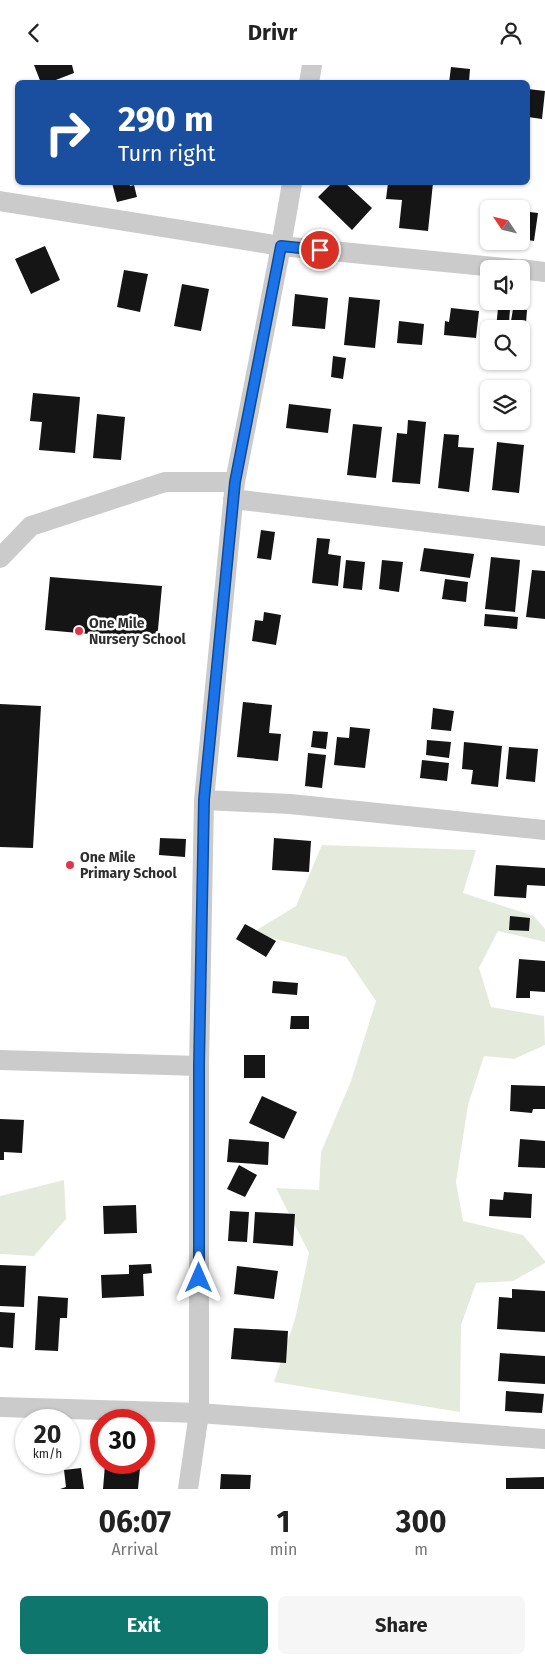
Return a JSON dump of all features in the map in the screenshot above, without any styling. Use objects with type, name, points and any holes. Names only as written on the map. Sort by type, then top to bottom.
[{"type":"street","points":[[310,80],[312,65]]},
{"type":"street","points":[[188,1489],[199,1413],[199,1066],[204,800],[234,491],[292,185]]},
{"type":"street","points":[[0,201],[281,246],[480,266]]},
{"type":"street","points":[[530,270],[545,272]]},
{"type":"street","points":[[0,558],[31,526],[165,482],[545,536]]},
{"type":"street","points":[[204,800],[290,804],[545,830]]},
{"type":"street","points":[[0,1060],[199,1066]]},
{"type":"street","points":[[0,1407],[199,1413],[545,1439]]},
{"type":"green space","points":[[322,845],[476,850],[463,893],[534,916],[545,929],[545,942],[498,931],[479,968],[491,1007],[544,1016],[545,1045],[514,1059],[484,1056],[468,1105],[456,1182],[463,1221],[523,1235],[545,1263],[513,1281],[476,1283],[461,1325],[460,1412],[274,1382],[295,1319],[309,1253],[276,1188],[319,1190],[321,1152],[351,1081],[376,1001],[346,957],[252,933],[296,906]]},
{"type":"green space","points":[[64,1180],[66,1219],[34,1256],[0,1254],[0,1196]]},
{"type":"building","points":[[34,65],[72,65],[74,73],[56,80],[40,80]]},
{"type":"building","points":[[451,67],[470,69],[469,80],[449,80]]},
{"type":"building","points":[[530,89],[545,91],[542,119],[530,117]]},
{"type":"building","points":[[113,185],[134,185],[137,197],[117,202]]},
{"type":"building","points":[[330,185],[347,185],[372,208],[352,230],[318,197]]},
{"type":"building","points":[[388,185],[433,185],[428,231],[399,228],[402,200],[386,199]]},
{"type":"building","points":[[530,212],[538,213],[534,241],[530,240]]},
{"type":"building","points":[[45,246],[60,280],[31,294],[15,259]]},
{"type":"building","points":[[124,270],[148,274],[140,312],[117,307]]},
{"type":"building","points":[[182,284],[209,289],[201,331],[174,326]]},
{"type":"building","points":[[295,294],[328,298],[325,329],[292,326]]},
{"type":"building","points":[[349,297],[380,300],[375,348],[344,345]]},
{"type":"building","points":[[451,308],[479,311],[476,338],[444,335],[445,321],[449,322]]},
{"type":"building","points":[[498,310],[510,310],[509,320],[497,320]]},
{"type":"building","points":[[513,310],[527,310],[526,320],[511,320]]},
{"type":"building","points":[[399,321],[424,324],[422,345],[397,343]]},
{"type":"building","points":[[333,356],[346,358],[343,379],[331,377]]},
{"type":"building","points":[[33,393],[80,397],[75,453],[39,450],[42,422],[30,421]]},
{"type":"building","points":[[289,404],[331,409],[328,433],[286,428]]},
{"type":"building","points":[[97,414],[125,417],[121,460],[93,458]]},
{"type":"building","points":[[408,420],[426,422],[420,484],[392,482],[397,433],[407,434]]},
{"type":"building","points":[[353,424],[382,427],[376,478],[347,475]]},
{"type":"building","points":[[444,434],[459,435],[458,447],[474,448],[469,492],[438,488]]},
{"type":"building","points":[[497,442],[524,445],[519,493],[492,490]]},
{"type":"building","points":[[261,530],[275,532],[271,560],[257,558]]},
{"type":"building","points":[[317,538],[330,539],[328,554],[341,556],[338,586],[312,583]]},
{"type":"building","points":[[424,548],[474,554],[470,578],[420,571]]},
{"type":"building","points":[[491,557],[520,560],[515,612],[485,609]]},
{"type":"building","points":[[346,560],[365,562],[362,590],[343,588]]},
{"type":"building","points":[[382,560],[403,562],[399,592],[379,589]]},
{"type":"building","points":[[532,570],[545,571],[545,619],[526,617]]},
{"type":"building","points":[[50,577],[162,586],[157,640],[45,630]]},
{"type":"building","points":[[445,579],[468,582],[466,602],[442,599]]},
{"type":"building","points":[[264,612],[281,615],[276,645],[252,641],[255,620],[263,621]]},
{"type":"building","points":[[485,614],[518,617],[517,629],[484,626]]},
{"type":"building","points":[[243,702],[272,705],[269,733],[281,734],[278,761],[237,757]]},
{"type":"building","points":[[0,704],[41,706],[33,848],[0,847]]},
{"type":"building","points":[[433,708],[454,711],[451,731],[431,729]]},
{"type":"building","points":[[350,727],[370,729],[365,768],[334,765],[337,737],[349,738]]},
{"type":"building","points":[[313,731],[328,732],[326,749],[311,747]]},
{"type":"building","points":[[427,740],[451,742],[449,758],[426,755]]},
{"type":"building","points":[[464,742],[502,746],[498,787],[471,784],[473,770],[462,769]]},
{"type":"building","points":[[509,747],[538,749],[535,782],[506,779]]},
{"type":"building","points":[[308,753],[326,755],[322,788],[305,786]]},
{"type":"building","points":[[422,760],[449,763],[447,781],[420,778]]},
{"type":"building","points":[[160,838],[186,839],[185,857],[159,855]]},
{"type":"building","points":[[274,838],[311,841],[309,872],[272,870]]},
{"type":"building","points":[[496,865],[545,868],[545,886],[527,885],[526,898],[494,896]]},
{"type":"building","points":[[510,916],[530,918],[529,931],[509,930]]},
{"type":"building","points":[[245,924],[276,941],[266,957],[236,939]]},
{"type":"building","points":[[519,959],[545,961],[545,992],[530,991],[530,998],[516,998]]},
{"type":"building","points":[[273,981],[298,983],[297,995],[272,993]]},
{"type":"building","points":[[291,1016],[309,1016],[309,1029],[290,1029]]},
{"type":"building","points":[[244,1055],[265,1055],[265,1078],[244,1078]]},
{"type":"building","points":[[511,1085],[545,1086],[545,1109],[533,1109],[532,1113],[510,1111]]},
{"type":"building","points":[[262,1096],[297,1112],[284,1139],[249,1123]]},
{"type":"building","points":[[0,1119],[24,1120],[22,1153],[4,1152],[4,1160],[0,1160]]},
{"type":"building","points":[[229,1139],[269,1142],[268,1165],[227,1162]]},
{"type":"building","points":[[520,1139],[545,1141],[545,1168],[518,1167]]},
{"type":"building","points":[[239,1165],[257,1175],[245,1197],[227,1189]]},
{"type":"building","points":[[504,1192],[532,1194],[531,1218],[489,1216],[490,1199],[503,1200]]},
{"type":"building","points":[[136,1205],[137,1233],[104,1234],[103,1206]]},
{"type":"building","points":[[230,1211],[249,1212],[247,1242],[228,1241]]},
{"type":"building","points":[[255,1212],[295,1214],[293,1246],[253,1243]]},
{"type":"building","points":[[151,1264],[152,1273],[143,1274],[144,1296],[102,1298],[101,1275],[129,1274],[129,1265]]},
{"type":"building","points":[[0,1265],[26,1266],[24,1307],[0,1306]]},
{"type":"building","points":[[237,1266],[278,1271],[274,1299],[234,1294]]},
{"type":"building","points":[[512,1289],[545,1291],[545,1332],[497,1329],[499,1297],[512,1298]]},
{"type":"building","points":[[38,1296],[68,1298],[67,1318],[60,1318],[58,1351],[35,1350]]},
{"type":"building","points":[[0,1312],[15,1313],[13,1348],[0,1347]]},
{"type":"building","points":[[234,1328],[288,1331],[286,1363],[231,1359]]},
{"type":"building","points":[[500,1353],[545,1356],[545,1384],[498,1381]]},
{"type":"building","points":[[506,1391],[544,1394],[542,1413],[505,1411]]},
{"type":"building","points":[[80,1468],[84,1489],[60,1489],[66,1487],[64,1474],[80,1474]]},
{"type":"building","points":[[104,1474],[139,1474],[138,1489],[103,1489]]},
{"type":"building","points":[[221,1474],[251,1475],[250,1489],[220,1489]]},
{"type":"building","points":[[544,1477],[544,1489],[506,1489],[506,1478]]},
{"type":"place","name":"One Mile Nursery School","points":[[79,631]]},
{"type":"place","name":"One Mile Primary School","points":[[70,865]]},
{"type":"route","points":[[199,1278],[199,1066],[204,800],[235,482],[281,246],[320,250]]}]
